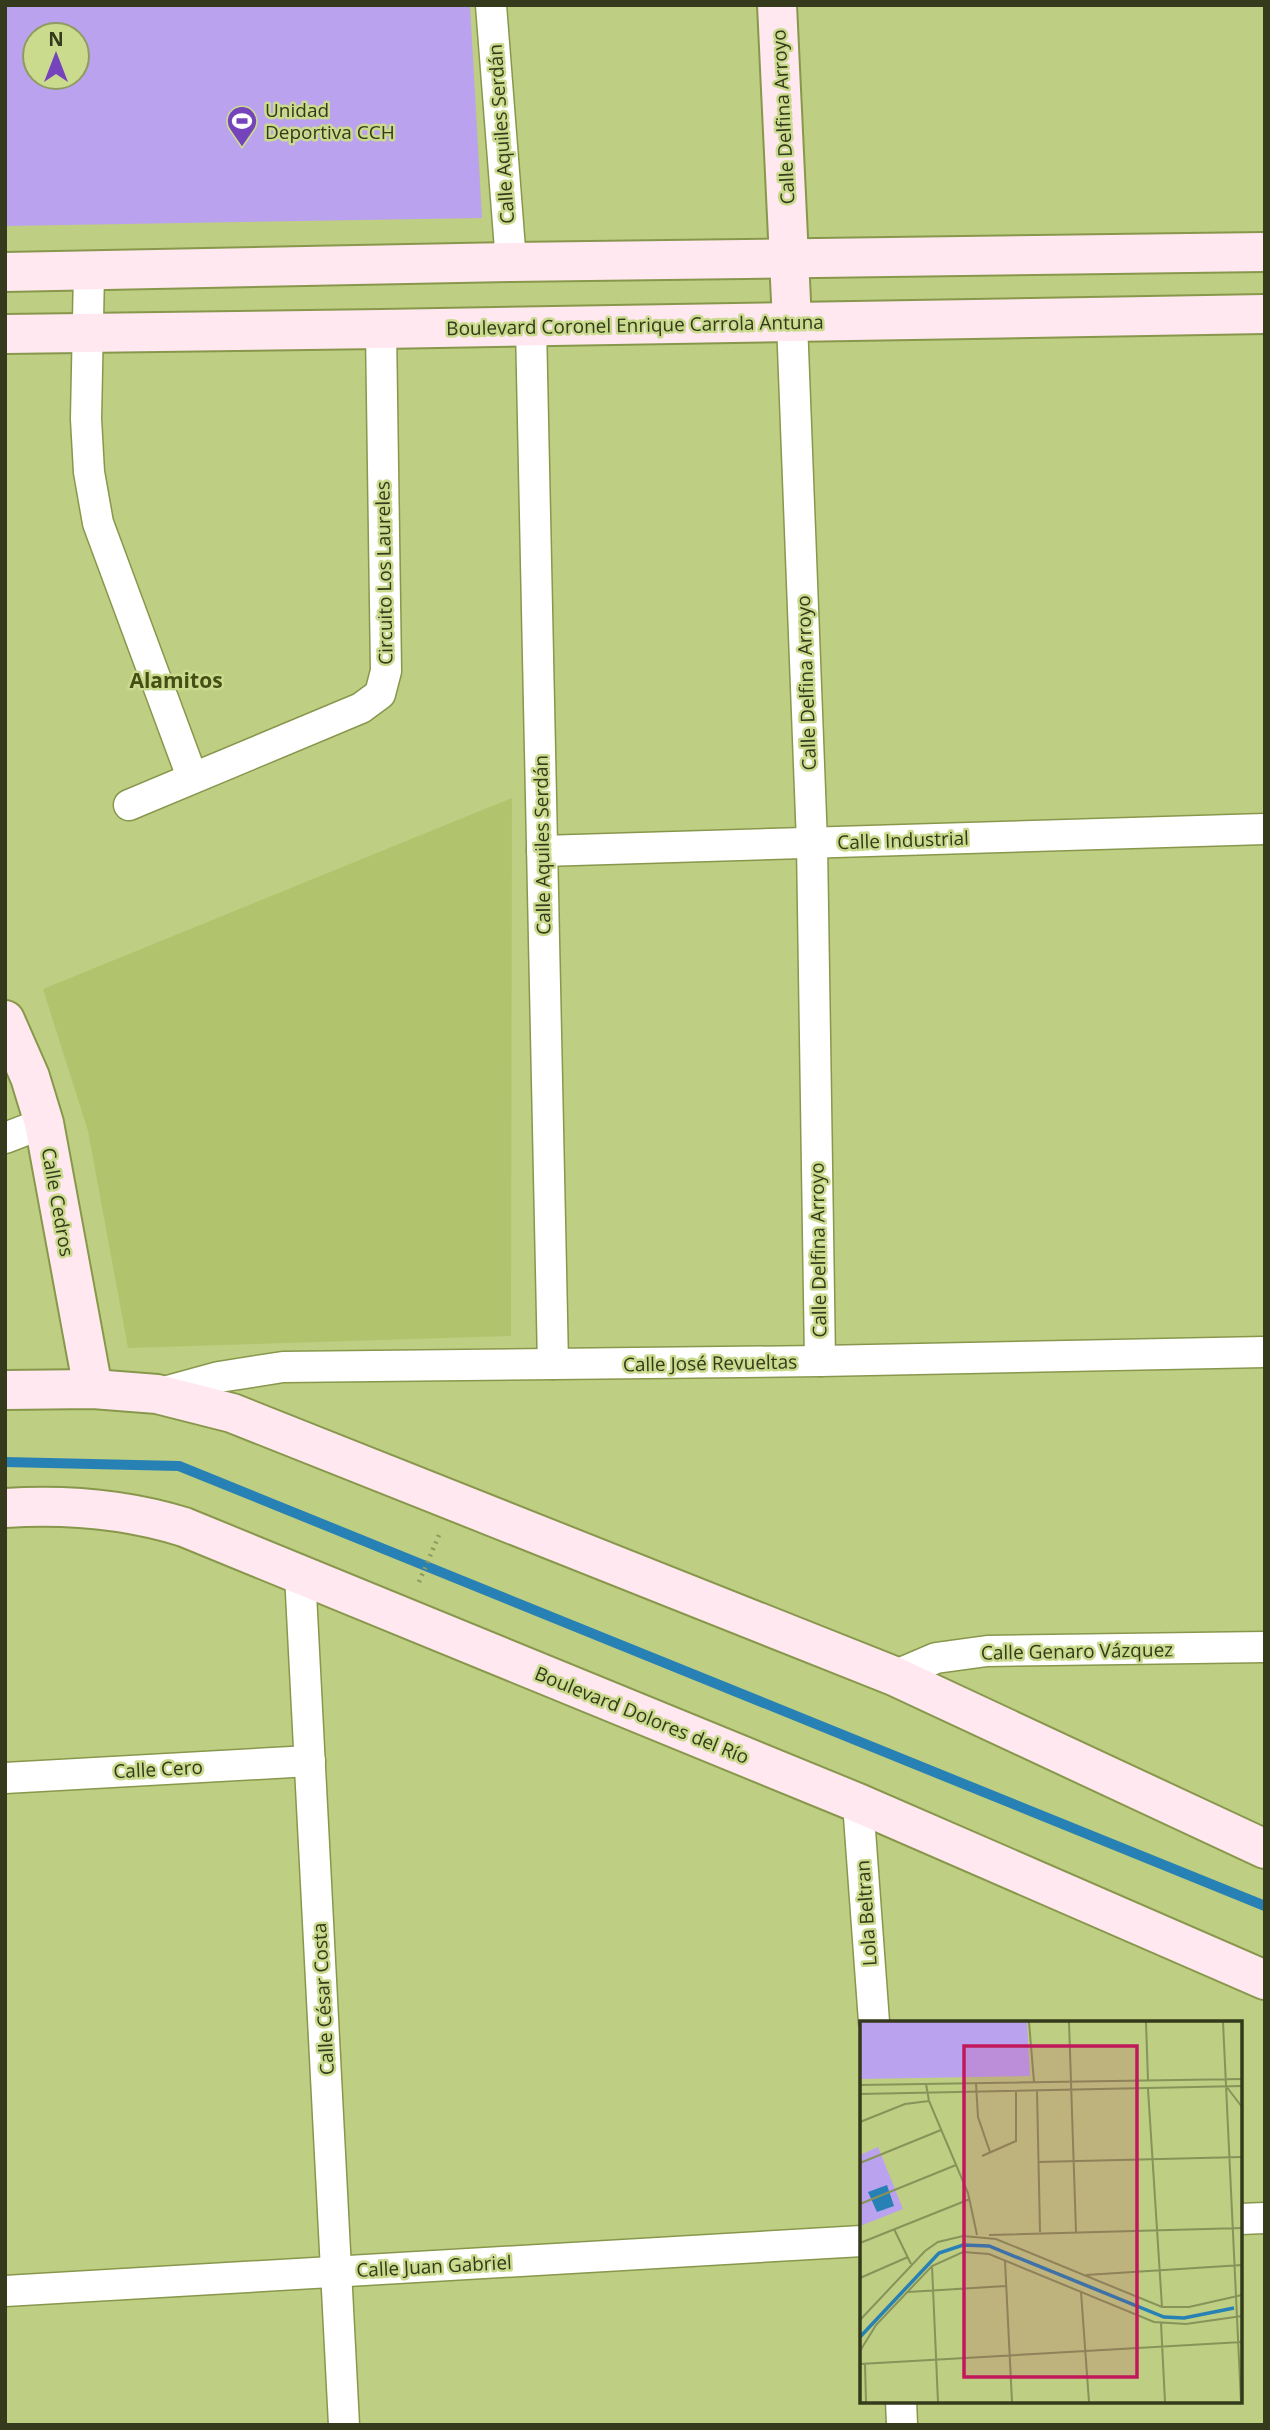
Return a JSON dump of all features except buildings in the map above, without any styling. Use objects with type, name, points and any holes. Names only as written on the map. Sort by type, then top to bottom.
[{"type":"street","name":"Calle Aquiles Serdán","points":[[491,5],[511,262]]},
{"type":"street","name":"Calle Delfina Arroyo","points":[[777,5],[790,258],[812,843],[820,1361]]},
{"type":"street","points":[[5,272],[1265,252]]},
{"type":"street","points":[[89,271],[86,419],[89,472],[99,523],[192,777]]},
{"type":"street","name":"Boulevard Coronel Enrique Carrola Antuna","points":[[5,334],[1265,314]]},
{"type":"street","name":"Calle Aquiles Serdán","points":[[531,326],[553,1364]]},
{"type":"street","name":"Circuito Los Laureles","points":[[129,805],[361,708],[380,694],[386,671],[381,329]]},
{"type":"street","name":"Calle Industrial","points":[[542,851],[1265,829]]},
{"type":"street","name":"Calle Cedros","points":[[5,1020],[30,1077],[44,1123],[93,1389]]},
{"type":"street","points":[[5,1138],[44,1123]]},
{"type":"street","name":"Calle José Revueltas","points":[[157,1394],[219,1377],[284,1367],[820,1361],[1265,1352]]},
{"type":"street","points":[[5,1390],[93,1389],[157,1394],[232,1413],[894,1676],[1265,1849]]},
{"type":"street","name":"Boulevard Dolores del Río","points":[[5,1508],[70,1506],[155,1518],[184,1527],[859,1803],[1265,1980]]},
{"type":"street","name":"Calle César Costa","points":[[300,1574],[344,2425]]},
{"type":"street","name":"Calle Genaro Vázquez","points":[[894,1676],[936,1658],[986,1651],[1265,1647]]},
{"type":"street","name":"Calle Cero","points":[[5,1778],[310,1761]]},
{"type":"street","name":"Lola Beltran","points":[[859,1803],[874,2021]]},
{"type":"street","points":[[1242,2219],[1265,2218]]},
{"type":"street","name":"Calle Juan Gabriel","points":[[5,2291],[860,2241]]},
{"type":"street","points":[[901,2402],[902,2425]]},
{"type":"path","points":[[415,1590],[442,1529]]},
{"type":"shaded area","name":"Unidad Deportiva CCH","points":[[5,5],[470,5],[482,218],[5,226]]},
{"type":"shaded area","points":[[512,798],[511,1336],[128,1348],[88,1131],[43,989]]},
{"type":"waterway","points":[[5,1462],[179,1466],[1265,1906]]},
{"type":"place","name":"Unidad Deportiva CCH","points":[[242,148]]},
{"type":"district","name":"Alamitos","points":[[176,680]]}]
